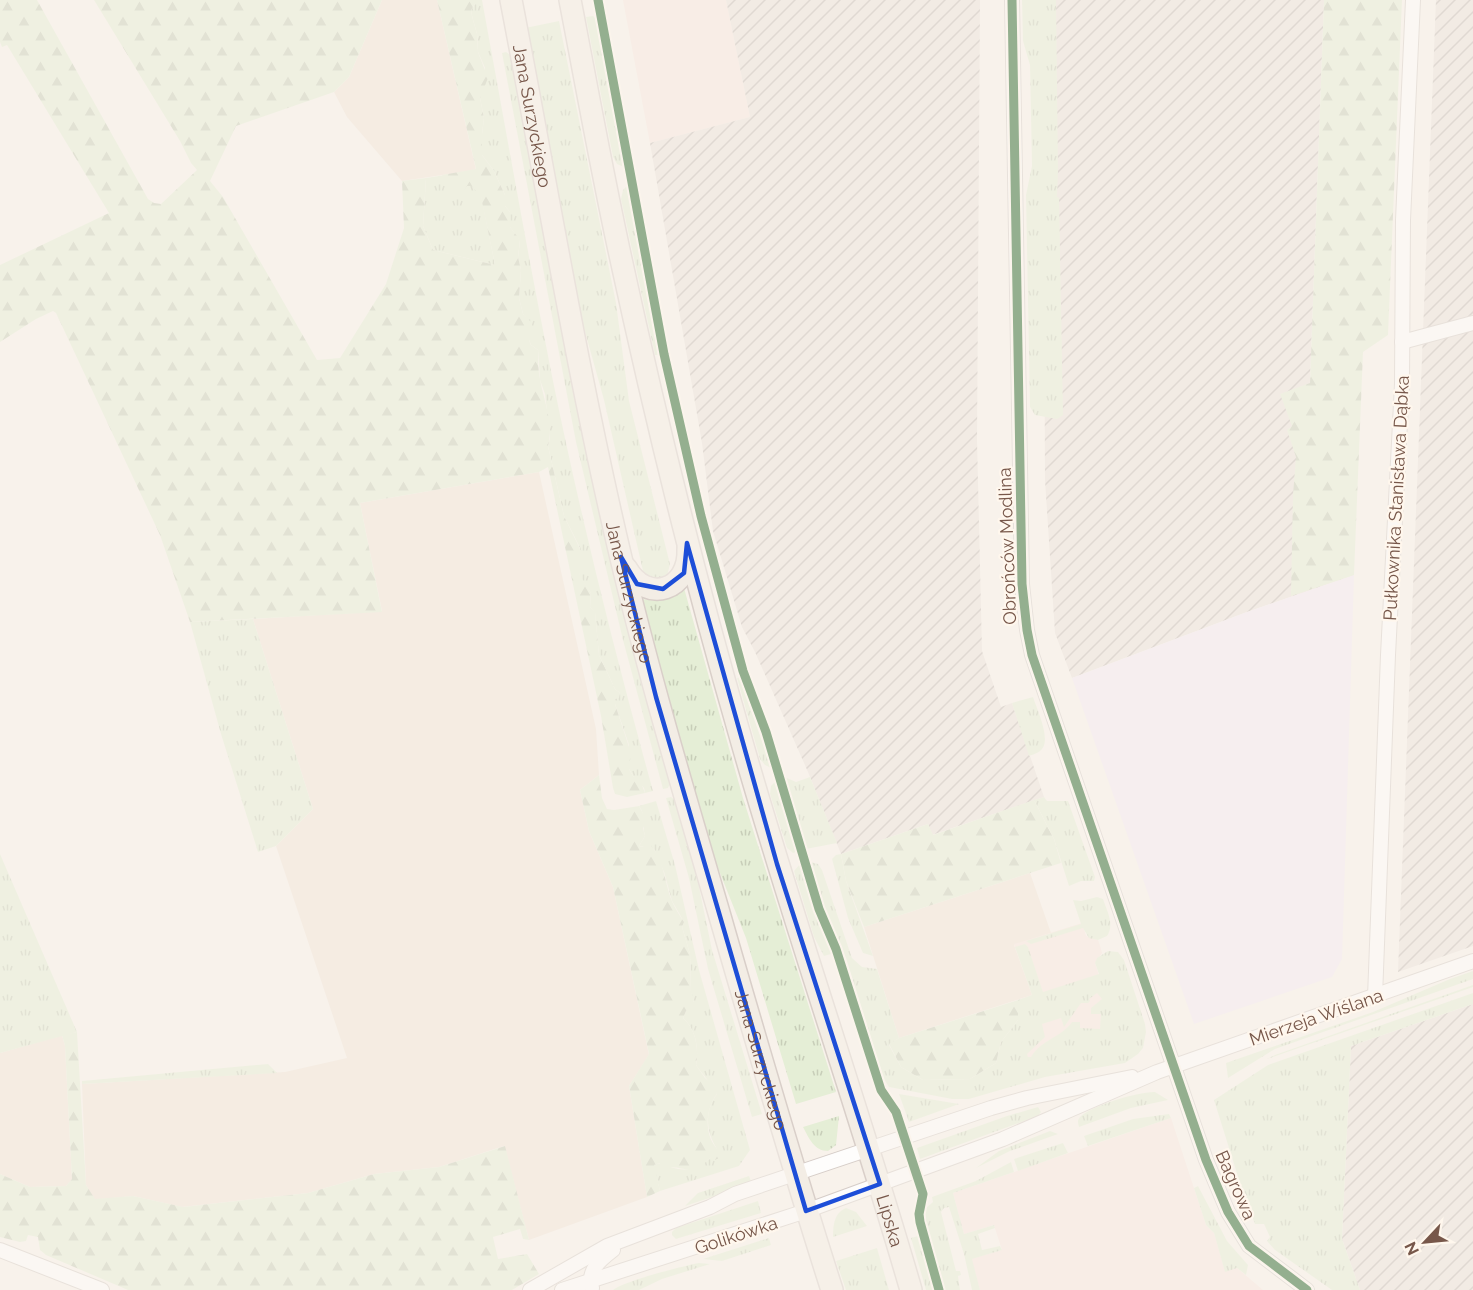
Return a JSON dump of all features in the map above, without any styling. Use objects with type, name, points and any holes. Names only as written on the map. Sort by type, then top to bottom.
[{"type":"main road","name":"Jana Surzyckiego","points":[[511,0],[574,339],[621,557],[656,697],[795,1174]]},
{"type":"main road","points":[[570,0],[620,259],[687,543],[768,833],[869,1150]]},
{"type":"main road","points":[[621,557],[626,570],[637,584],[647,589],[663,589],[673,584],[684,573],[688,557],[687,543]]},
{"type":"main road","name":"Lipska","points":[[869,1150],[911,1290]]},
{"type":"main road","points":[[795,1174],[832,1290]]},
{"type":"street","name":"Obrońców Modlina","points":[[1012,0],[1022,584],[1027,630],[1032,655],[1173,1067]]},
{"type":"street","name":"Pułkownika Stanisława Dąbka","points":[[1375,997],[1402,342],[1403,220],[1413,0]]},
{"type":"street","points":[[1402,342],[1473,322]]},
{"type":"street","name":"Mierzeja Wiślana","points":[[880,1184],[1003,1140],[1157,1072],[1473,961]]},
{"type":"street","name":"Bagrowa","points":[[1173,1067],[1206,1160],[1237,1230],[1249,1246],[1265,1260],[1307,1290]]},
{"type":"street","name":"Mierzeja Wiślana","points":[[869,1150],[1018,1100],[1157,1072]]},
{"type":"street","name":"Golikówka","points":[[530,1290],[606,1246],[710,1207],[735,1194],[869,1150]]},
{"type":"street","name":"Golikówka","points":[[562,1290],[592,1286],[880,1184]]},
{"type":"street","name":"Golikówka","points":[[592,1286],[593,1269],[601,1259],[629,1238]]},
{"type":"street","points":[[0,1250],[102,1290]]},
{"type":"street","name":"Golikówka","points":[[554,1276],[571,1276],[592,1286]]},
{"type":"highlighted area","points":[[687,543],[777,864],[880,1184],[806,1211],[656,697],[621,557],[637,584],[663,589],[684,573]]},
{"type":"shaded area","points":[[382,0],[437,0],[476,170],[402,181],[347,117],[334,92],[349,77]]},
{"type":"shaded area","points":[[623,0],[726,0],[750,117],[650,143]]},
{"type":"shaded area","points":[[726,0],[980,0],[977,440],[982,651],[1001,707],[1012,703],[1044,797],[932,835],[928,824],[841,854],[808,772],[742,627],[713,531],[702,443],[650,143],[750,117]]},
{"type":"shaded area","points":[[1043,0],[1324,0],[1310,382],[1354,575],[1247,612],[1072,678],[1055,633],[1045,480]]},
{"type":"shaded area","points":[[1436,0],[1473,0],[1473,946],[1398,972]]},
{"type":"shaded area","points":[[539,472],[596,729],[599,775],[580,790],[589,831],[613,887],[649,1055],[629,1086],[647,1197],[529,1240],[504,1146],[439,1167],[374,1174],[308,1193],[182,1207],[133,1196],[95,1200],[86,1185],[82,1084],[285,1072],[347,1058],[276,846],[313,809],[253,619],[382,611],[360,503]]},
{"type":"shaded area","points":[[1354,575],[1342,959],[1332,977],[1194,1024],[1072,678],[1247,612]]},
{"type":"shaded area","points":[[1030,873],[1051,933],[1014,945],[1032,995],[899,1038],[864,927]]},
{"type":"shaded area","points":[[1082,923],[1086,936],[1098,940],[1100,946],[1102,953],[1095,963],[1116,1029],[1018,1061],[1018,1000],[1032,995],[1014,944]]},
{"type":"shaded area","points":[[1473,1004],[1473,1290],[1360,1290],[1342,1239],[1351,1046]]},
{"type":"shaded area","points":[[62,1035],[65,1046],[72,1179],[66,1186],[30,1187],[0,1174],[0,1053]]},
{"type":"shaded area","points":[[1171,1118],[1206,1225],[1214,1233],[1225,1271],[1237,1268],[1263,1290],[980,1290],[971,1259],[1002,1250],[994,1225],[964,1234],[953,1193]]},
{"type":"green space","points":[[0,0],[37,0],[148,199],[161,204],[197,170],[94,0],[382,0],[349,77],[334,92],[236,126],[210,181],[223,197],[317,360],[340,358],[386,284],[404,228],[402,181],[426,178],[423,226],[433,250],[495,265],[481,197],[472,186],[467,186],[464,190],[453,190],[442,175],[476,169],[437,0],[475,0],[471,10],[477,34],[478,52],[488,78],[480,98],[484,118],[482,155],[494,171],[505,195],[505,206],[510,212],[510,227],[520,240],[519,298],[523,314],[531,322],[533,329],[529,340],[531,345],[538,350],[539,376],[550,429],[548,446],[564,516],[582,553],[579,571],[591,593],[590,607],[595,612],[599,655],[615,689],[620,693],[619,698],[615,699],[615,704],[631,753],[629,769],[633,776],[640,780],[645,793],[627,797],[615,794],[613,788],[601,716],[548,467],[539,472],[360,503],[382,612],[190,622],[160,535],[56,313],[53,311],[36,319],[0,342],[0,265],[109,213],[7,45],[2,47]]},
{"type":"green space","points":[[475,0],[482,0],[543,329],[574,480],[653,791],[645,793],[644,788],[629,769],[629,745],[615,704],[615,699],[620,693],[615,689],[599,655],[595,613],[590,607],[591,593],[580,577],[578,568],[580,548],[564,516],[548,446],[550,438],[545,394],[540,380],[538,350],[531,345],[529,340],[528,320],[523,314],[519,298],[520,241],[510,227],[510,212],[505,206],[505,195],[494,171],[482,155],[484,118],[480,98],[485,68],[478,52],[477,34],[471,10]]},
{"type":"green space","points":[[1022,0],[1056,0],[1057,197],[1059,198],[1063,415],[1057,419],[1035,415],[1030,407],[1026,195],[1032,166],[1030,65],[1023,41]]},
{"type":"green space","points":[[1324,0],[1402,0],[1388,335],[1363,352],[1354,575],[1291,596],[1296,457],[1287,430],[1292,426],[1280,394],[1310,383]]},
{"type":"green space","points":[[593,16],[596,19],[624,167],[617,164],[613,157],[586,17]]},
{"type":"green space","points":[[559,21],[616,303],[629,401],[670,564],[667,576],[657,581],[645,575],[643,571],[604,400],[577,303],[525,28]]},
{"type":"green space","points":[[506,52],[512,56],[671,782],[668,788],[663,789],[623,640],[576,442],[502,53]]},
{"type":"green space","points":[[476,170],[495,265],[433,250],[423,226],[426,178]]},
{"type":"green space","points":[[628,185],[659,355],[655,355],[621,199],[623,190]]},
{"type":"green space","points":[[684,588],[743,798],[836,1092],[796,1104],[746,938],[710,848],[664,689],[641,599],[664,600]]},
{"type":"green space","points":[[253,619],[313,809],[276,846],[258,852],[221,734],[190,622]]},
{"type":"green space","points":[[740,677],[771,768],[760,759],[737,678]]},
{"type":"green space","points":[[1033,697],[1045,738],[1041,750],[1029,756],[1012,703]]},
{"type":"green space","points":[[599,775],[602,798],[607,809],[639,806],[647,821],[643,828],[645,836],[639,846],[643,847],[647,842],[657,854],[669,894],[684,922],[682,927],[690,954],[691,992],[694,1000],[692,1008],[686,1011],[683,1018],[691,1028],[696,1040],[696,1065],[705,1078],[715,1086],[717,1094],[710,1108],[708,1124],[711,1140],[721,1152],[721,1157],[715,1160],[712,1157],[693,1170],[671,1167],[664,1169],[660,1163],[654,1165],[660,1191],[647,1197],[629,1086],[649,1054],[613,887],[589,831],[580,790]]},
{"type":"green space","points":[[810,777],[837,843],[806,849],[785,779],[796,782]]},
{"type":"green space","points":[[775,782],[796,852],[793,853],[787,848],[770,794],[771,786]]},
{"type":"green space","points":[[671,797],[677,801],[691,848],[712,950],[762,1114],[752,1117],[708,969],[689,878],[666,798]]},
{"type":"green space","points":[[1044,797],[1047,801],[1068,801],[1095,877],[1094,881],[1081,881],[1069,886],[1054,839],[1034,800]]},
{"type":"green space","points":[[1034,800],[1054,839],[1061,863],[864,927],[846,881],[841,854],[928,824],[933,835]]},
{"type":"green space","points":[[656,801],[675,865],[699,970],[750,1150],[739,1166],[660,1191],[653,1165],[661,1163],[677,1169],[692,1168],[706,1162],[717,1149],[709,1129],[708,1114],[717,1094],[696,1065],[696,1040],[691,1028],[683,1018],[694,1001],[691,993],[690,954],[682,927],[684,922],[672,901],[664,872],[654,849],[639,846],[645,836],[639,806]]},
{"type":"green space","points":[[0,854],[77,1032],[0,1053]]},
{"type":"green space","points":[[841,854],[846,881],[873,956],[863,953],[848,918],[832,859]]},
{"type":"green space","points":[[810,862],[818,864],[822,870],[852,958],[862,967],[877,969],[899,1038],[889,1045],[901,1067],[923,1080],[970,1079],[996,1063],[1001,1042],[1018,1020],[1018,1000],[1032,995],[1015,947],[1025,944],[1043,992],[1099,974],[1095,963],[1097,958],[1108,951],[1118,952],[1124,960],[1145,1024],[1143,1048],[1125,1063],[1045,1077],[969,1099],[952,1099],[889,1087],[884,1079],[846,958],[831,931]],"holes":[[[1097,993],[1102,999],[1091,1008],[1091,1014],[1101,1014],[1100,1029],[1080,1028],[1080,1022],[1072,1022],[1041,1046],[1031,1057],[1028,1057],[1027,1054],[1045,1037],[1042,1024],[1061,1018],[1064,1027],[1081,1003],[1088,1003],[1089,999]]]},
{"type":"green space","points":[[800,864],[812,905],[826,933],[831,954],[824,956],[814,937],[794,871]]},
{"type":"green space","points":[[1097,897],[1103,899],[1110,918],[1107,936],[1098,940],[1089,938],[1083,928],[1031,944],[1026,941],[1081,924],[1073,900],[1081,901]]},
{"type":"green space","points":[[1473,971],[1473,979],[1275,1049],[1228,1078],[1226,1063],[1373,1012]]},
{"type":"green space","points":[[1473,985],[1473,987],[1267,1059],[1275,1055]]},
{"type":"green space","points":[[1473,993],[1473,1004],[1351,1046],[1342,1239],[1360,1290],[1332,1290],[1275,1250],[1267,1241],[1270,1237],[1264,1224],[1255,1224],[1214,1100],[1268,1065]]},
{"type":"green space","points":[[1018,1000],[1018,1020],[1001,1042],[996,1063],[970,1079],[923,1080],[901,1067],[889,1044],[899,1038]]},
{"type":"green space","points":[[77,1032],[86,1185],[95,1199],[133,1196],[183,1207],[308,1193],[374,1174],[439,1167],[505,1146],[529,1240],[523,1239],[520,1229],[493,1237],[498,1259],[527,1254],[539,1274],[512,1290],[128,1290],[46,1255],[40,1250],[38,1237],[28,1235],[26,1241],[20,1242],[0,1237],[0,1174],[30,1187],[66,1186],[72,1179],[65,1046],[62,1035]]},
{"type":"green space","points":[[268,1064],[277,1073],[82,1084],[82,1081]]},
{"type":"green space","points":[[1155,1092],[1168,1100],[1131,1108],[1079,1127],[1080,1117],[1094,1108],[1127,1097]]},
{"type":"green space","points":[[899,1094],[959,1104],[909,1122]]},
{"type":"green space","points":[[1038,1107],[1041,1112],[1038,1116],[920,1159],[917,1148]]},
{"type":"green space","points":[[1169,1114],[1171,1118],[1088,1146],[1084,1136],[1133,1119]]},
{"type":"green space","points":[[839,1116],[836,1145],[828,1151],[819,1149],[812,1143],[803,1127]]},
{"type":"green space","points":[[1050,1131],[1058,1134],[1010,1151],[976,1168],[999,1151]]},
{"type":"green space","points":[[1063,1143],[1068,1153],[1018,1171],[1014,1159]]},
{"type":"green space","points":[[1011,1162],[1014,1172],[953,1193],[964,1234],[994,1225],[995,1228],[978,1234],[982,1250],[1000,1246],[1002,1250],[972,1259],[980,1290],[972,1290],[964,1254],[949,1207],[944,1208],[941,1212],[956,1271],[960,1271],[961,1275],[958,1276],[960,1290],[944,1290],[924,1221],[926,1208],[933,1202],[932,1197],[976,1181]]},
{"type":"green space","points":[[749,1176],[752,1184],[685,1206],[698,1193]]},
{"type":"green space","points":[[1198,1186],[1227,1241],[1248,1265],[1246,1275],[1237,1268],[1225,1272],[1214,1233],[1206,1225],[1194,1188]]},
{"type":"green space","points":[[758,1201],[761,1213],[676,1239],[672,1235],[676,1228]]},
{"type":"green space","points":[[846,1208],[856,1212],[867,1226],[833,1237],[837,1216]]},
{"type":"green space","points":[[918,1236],[934,1290],[926,1290],[911,1238]]},
{"type":"green space","points":[[769,1238],[771,1245],[722,1261],[703,1259]]},
{"type":"green space","points":[[877,1248],[889,1290],[846,1290],[836,1261]]},
{"type":"green space","points":[[699,1263],[710,1264],[662,1279],[639,1290],[613,1290],[641,1278]]},
{"type":"cycle path","points":[[598,0],[664,354],[701,516],[743,671],[766,732],[819,909],[836,949],[881,1090],[896,1112],[923,1194],[919,1214],[920,1222],[939,1290]]},
{"type":"cycle path","points":[[1012,0],[1022,584],[1032,655],[1206,1160],[1228,1212],[1249,1246],[1307,1290]]}]
